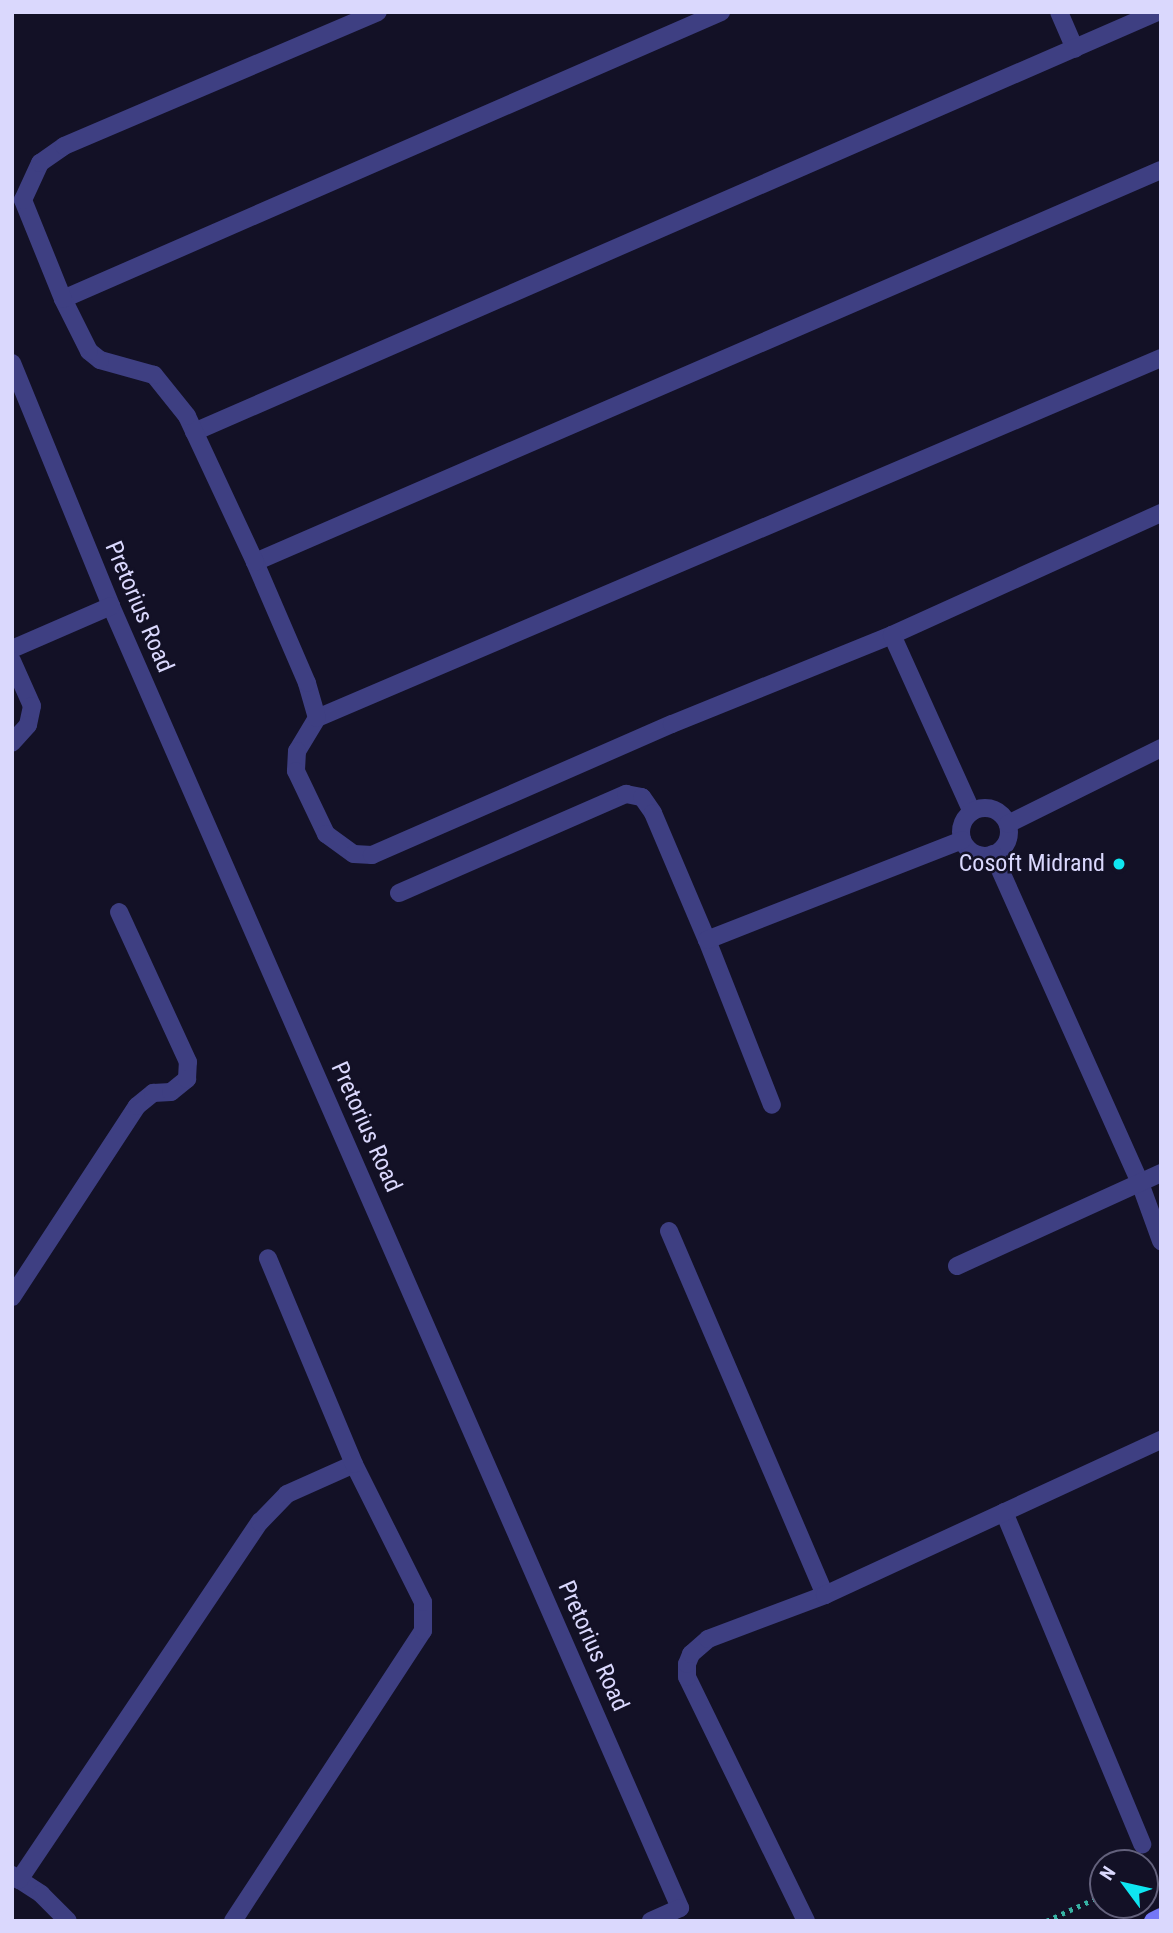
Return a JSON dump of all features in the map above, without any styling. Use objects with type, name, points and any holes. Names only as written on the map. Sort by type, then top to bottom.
[{"type":"street","points":[[317,718],[307,682],[255,562],[180,405],[154,375],[93,355],[63,299],[24,207],[25,190],[40,163],[64,146],[378,12]]},
{"type":"street","points":[[63,299],[721,12]]},
{"type":"street","points":[[1059,12],[1075,49]]},
{"type":"street","points":[[194,432],[1157,12]]},
{"type":"street","points":[[255,562],[1161,170]]},
{"type":"street","points":[[1161,358],[317,718],[297,751],[296,771],[326,834],[354,854],[372,855],[672,724],[892,635],[1161,513]]},
{"type":"street","name":"Pretorius Road","points":[[12,363],[111,606],[680,1908],[651,1921]]},
{"type":"street","points":[[12,649],[111,606]]},
{"type":"street","points":[[892,635],[972,812]]},
{"type":"street","points":[[12,661],[32,706],[28,725],[12,743]]},
{"type":"street","points":[[1008,824],[1161,748]]},
{"type":"street","points":[[399,893],[626,794],[646,800],[707,940],[772,1105]]},
{"type":"street","points":[[982,808],[993,809],[1002,814],[1008,824],[1006,844],[993,854],[977,855],[962,841],[964,819],[982,808]]},
{"type":"street","points":[[707,940],[962,841]]},
{"type":"street","points":[[993,854],[1140,1183],[1161,1241]]},
{"type":"street","points":[[12,1297],[137,1106],[153,1093],[171,1092],[187,1079],[188,1062],[119,912]]},
{"type":"street","points":[[957,1266],[1161,1173]]},
{"type":"street","points":[[669,1231],[825,1595]]},
{"type":"street","points":[[233,1921],[410,1655],[423,1630],[423,1602],[354,1464],[268,1258]]},
{"type":"street","points":[[806,1921],[687,1677],[687,1664],[691,1654],[708,1639],[825,1595],[1161,1440]]},
{"type":"street","points":[[68,1921],[41,1894],[16,1877],[260,1522],[287,1494],[354,1464]]},
{"type":"street","points":[[1004,1512],[1142,1844]]},
{"type":"street","points":[[1153,1921],[1161,1917]]},
{"type":"path","points":[[1046,1921],[1089,1901]]},
{"type":"place","name":"Cosoft Midrand","points":[[1119,864]]}]
